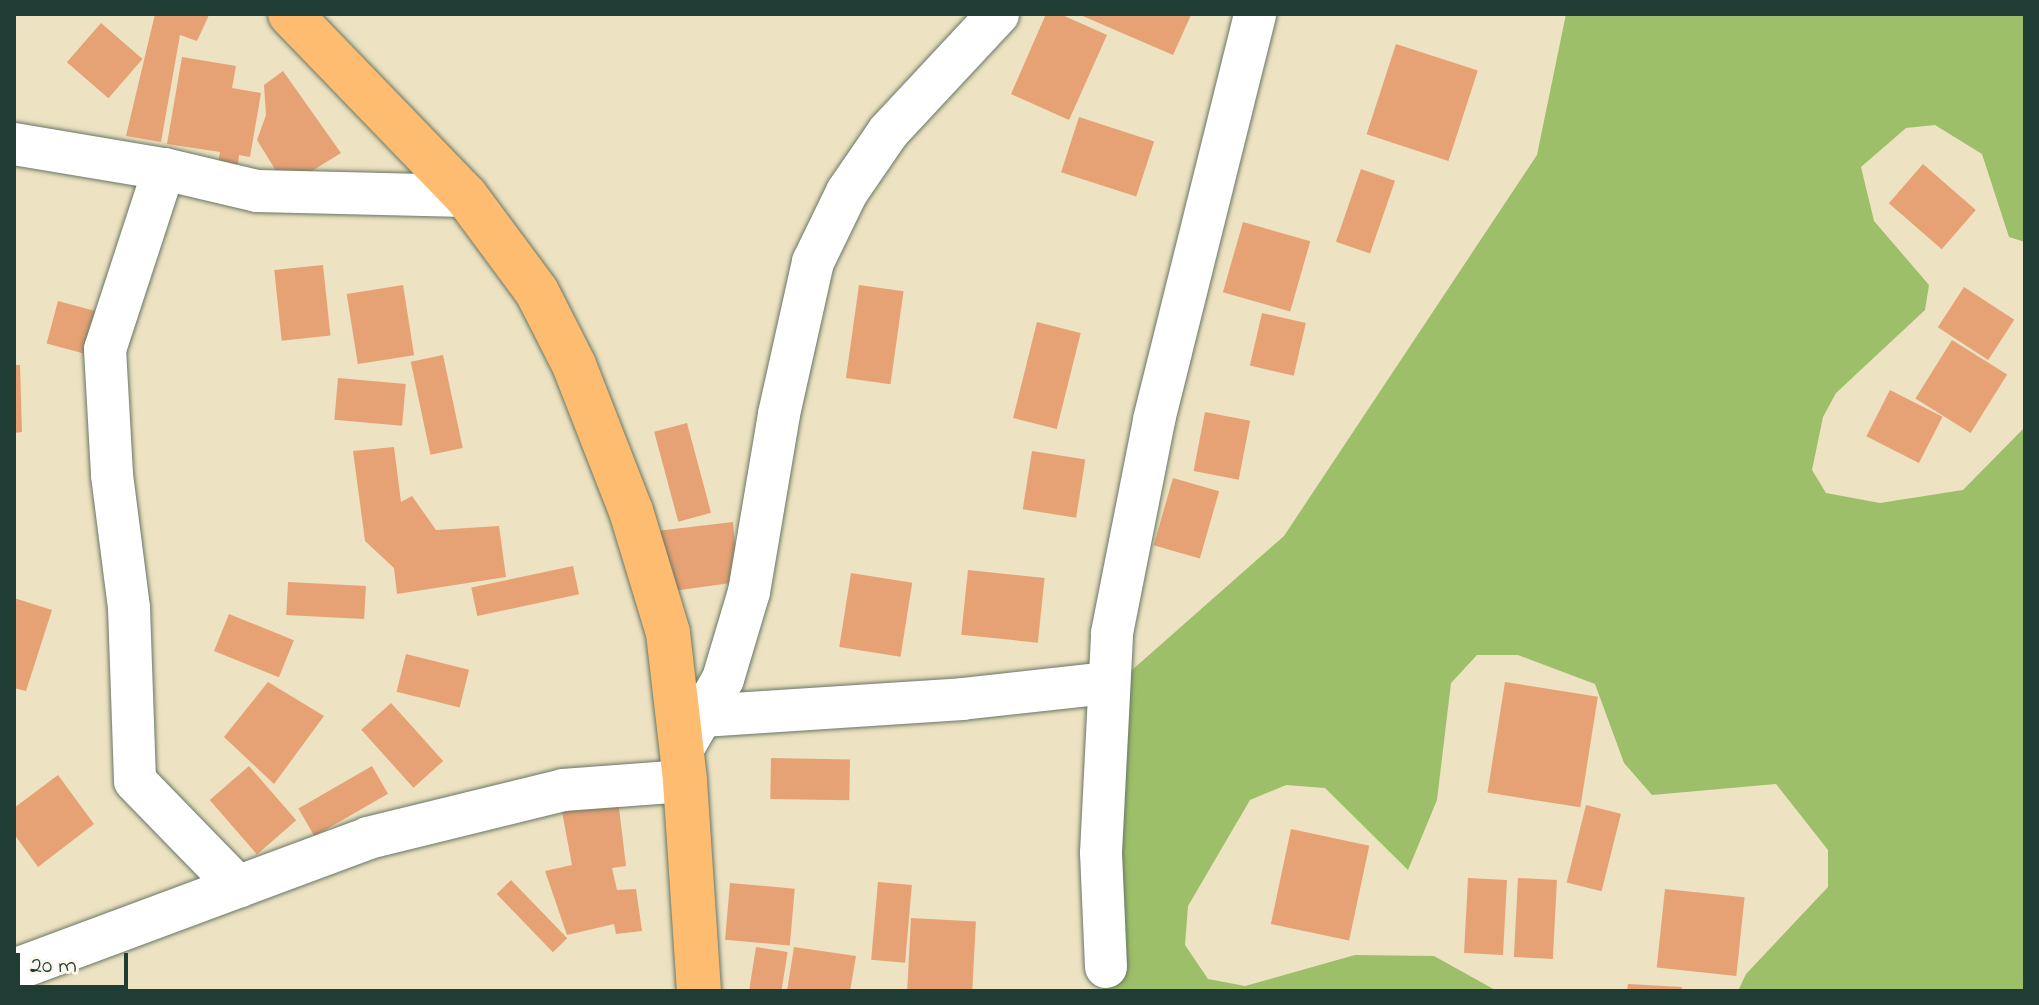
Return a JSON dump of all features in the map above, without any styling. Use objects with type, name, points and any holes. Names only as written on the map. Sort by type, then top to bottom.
[{"type":"main road","points":[[298,17],[466,196],[537,292],[600,427],[668,633],[690,749],[699,991]]},
{"type":"street","points":[[690,749],[723,679],[749,592],[779,414],[813,262],[847,192],[889,131],[998,14]]},
{"type":"street","points":[[1106,967],[1101,853],[1106,683],[1154,420],[1255,14]]},
{"type":"street","points":[[14,144],[164,169],[257,191],[466,196]]},
{"type":"street","points":[[164,169],[105,349],[112,475],[129,608],[135,781],[238,887]]},
{"type":"street","points":[[14,970],[368,838],[563,790],[690,749],[962,699],[1106,683]]},
{"type":"green space","points":[[1566,14],[2025,14],[2025,242],[2009,237],[1982,154],[1935,125],[1906,128],[1861,167],[1874,221],[1929,285],[1925,310],[1836,393],[1823,417],[1812,470],[1826,493],[1880,503],[1963,490],[2025,427],[2025,991],[1738,991],[1746,974],[1828,887],[1828,850],[1776,784],[1652,795],[1624,763],[1595,684],[1518,655],[1477,655],[1451,683],[1437,800],[1408,870],[1325,788],[1286,785],[1250,800],[1188,906],[1185,945],[1208,979],[1245,986],[1355,955],[1434,956],[1497,991],[1103,991],[1115,685],[1284,536],[1537,155]]},
{"type":"building","points":[[155,14],[209,15],[197,41],[180,35],[161,142],[126,136]]},
{"type":"building","points":[[1046,14],[1060,14],[1107,35],[1069,120],[1011,94]]},
{"type":"building","points":[[1078,14],[1189,14],[1191,15],[1173,55]]},
{"type":"building","points":[[101,23],[143,59],[108,98],[67,62]]},
{"type":"building","points":[[1396,44],[1478,71],[1448,161],[1367,134]]},
{"type":"building","points":[[182,57],[236,66],[232,88],[261,93],[250,157],[239,155],[236,178],[216,175],[220,152],[167,144]]},
{"type":"building","points":[[283,71],[341,153],[286,187],[257,140],[266,115],[264,85]]},
{"type":"building","points":[[1079,117],[1154,141],[1136,197],[1061,172]]},
{"type":"building","points":[[1923,164],[1976,210],[1942,249],[1889,203]]},
{"type":"building","points":[[1361,169],[1395,181],[1370,254],[1336,242]]},
{"type":"building","points":[[1243,222],[1310,241],[1290,311],[1223,292]]},
{"type":"building","points":[[323,265],[330,336],[282,341],[274,270]]},
{"type":"building","points":[[403,285],[414,355],[358,364],[347,294]]},
{"type":"building","points":[[859,285],[904,291],[890,384],[846,378]]},
{"type":"building","points":[[1964,287],[2014,320],[1988,360],[1938,327]]},
{"type":"building","points":[[58,301],[108,314],[97,357],[47,344]]},
{"type":"building","points":[[1262,313],[1306,323],[1294,376],[1250,366]]},
{"type":"building","points":[[1037,322],[1081,333],[1057,429],[1013,418]]},
{"type":"building","points":[[1952,340],[2007,374],[1971,433],[1915,399]]},
{"type":"building","points":[[443,355],[463,448],[430,455],[411,362]]},
{"type":"building","points":[[14,365],[20,365],[22,432],[14,433]]},
{"type":"building","points":[[338,378],[406,384],[402,426],[334,420]]},
{"type":"building","points":[[1890,390],[1943,417],[1919,463],[1866,436]]},
{"type":"building","points":[[1205,412],[1250,421],[1239,480],[1194,471]]},
{"type":"building","points":[[687,423],[711,513],[678,522],[654,432]]},
{"type":"building","points":[[394,447],[401,502],[412,496],[436,530],[499,526],[506,577],[397,594],[394,568],[365,541],[353,451]]},
{"type":"building","points":[[1032,451],[1085,459],[1076,518],[1023,509]]},
{"type":"building","points":[[1173,478],[1219,491],[1200,559],[1154,545]]},
{"type":"building","points":[[733,522],[738,582],[673,591],[648,532]]},
{"type":"building","points":[[573,566],[579,594],[477,616],[471,588]]},
{"type":"building","points":[[968,570],[1045,578],[1038,643],[961,635]]},
{"type":"building","points":[[851,573],[912,583],[901,657],[839,647]]},
{"type":"building","points":[[288,582],[366,586],[364,619],[286,615]]},
{"type":"building","points":[[14,598],[52,610],[26,691],[14,688]]},
{"type":"building","points":[[229,614],[294,640],[279,677],[214,651]]},
{"type":"building","points":[[406,654],[469,670],[460,708],[397,692]]},
{"type":"building","points":[[268,682],[324,716],[274,784],[224,737]]},
{"type":"building","points":[[1505,682],[1598,697],[1580,807],[1487,793]]},
{"type":"building","points":[[391,703],[443,761],[413,788],[361,730]]},
{"type":"building","points":[[771,758],[850,759],[849,800],[770,799]]},
{"type":"building","points":[[249,766],[296,820],[257,854],[210,800]]},
{"type":"building","points":[[372,766],[388,794],[314,836],[298,808]]},
{"type":"building","points":[[58,775],[94,824],[38,867],[14,834],[14,808]]},
{"type":"building","points":[[617,791],[626,866],[612,868],[617,890],[636,889],[642,931],[616,934],[614,924],[567,935],[545,871],[572,865],[560,801]]},
{"type":"building","points":[[1586,805],[1621,814],[1602,891],[1567,883]]},
{"type":"building","points":[[1291,829],[1369,846],[1349,941],[1271,924]]},
{"type":"building","points":[[1468,878],[1507,880],[1503,955],[1464,953]]},
{"type":"building","points":[[1518,878],[1557,880],[1553,959],[1514,957]]},
{"type":"building","points":[[511,880],[567,938],[553,952],[497,894]]},
{"type":"building","points":[[878,882],[912,885],[905,963],[871,960]]},
{"type":"building","points":[[730,883],[795,889],[790,945],[725,940]]},
{"type":"building","points":[[1665,889],[1745,897],[1736,976],[1657,968]]},
{"type":"building","points":[[911,918],[976,921],[972,991],[907,991]]},
{"type":"building","points":[[756,947],[788,952],[781,991],[749,990]]},
{"type":"building","points":[[794,947],[856,956],[850,991],[787,991]]},
{"type":"building","points":[[1628,984],[1682,987],[1681,991],[1627,991]]}]
